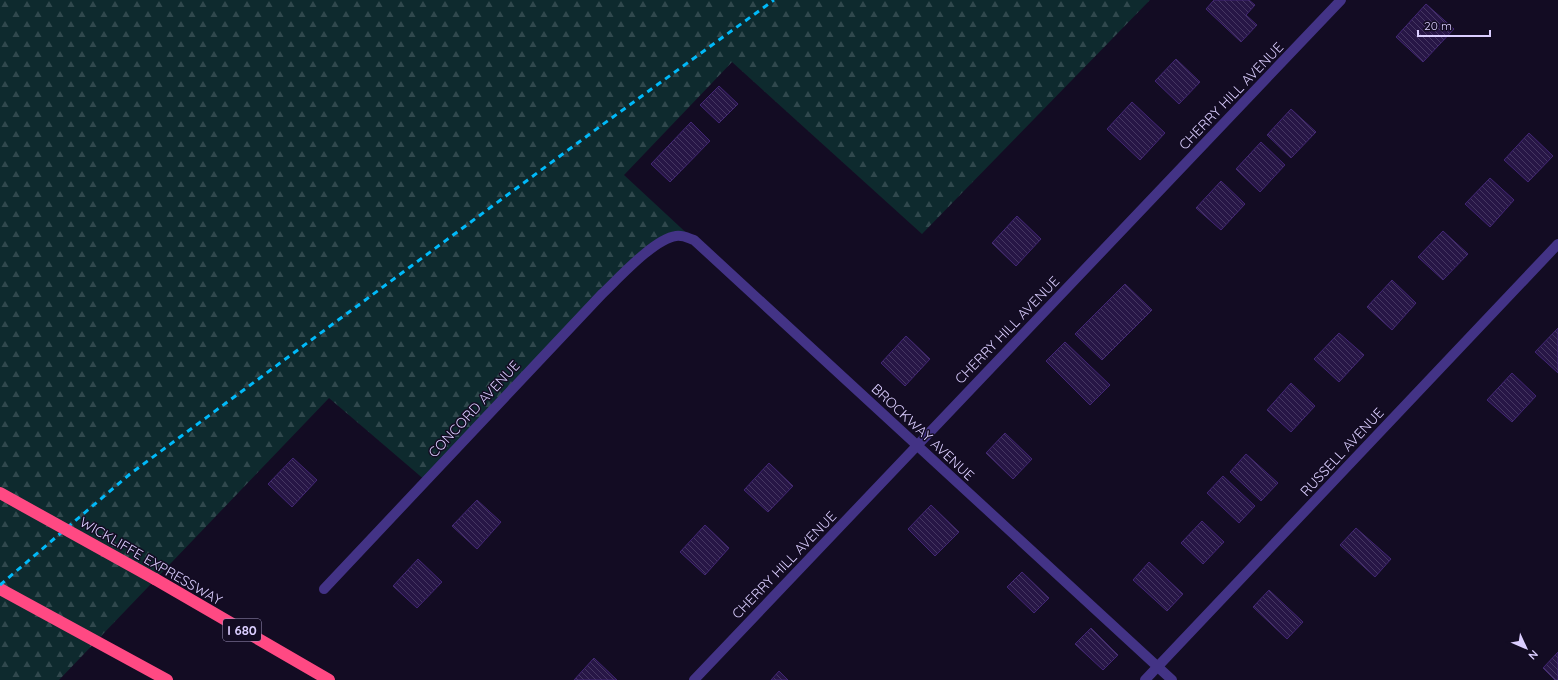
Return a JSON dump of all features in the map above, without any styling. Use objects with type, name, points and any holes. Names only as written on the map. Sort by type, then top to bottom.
[{"type":"highway","name":"WICKLIFFE EXPRESSWAY","points":[[0,493],[155,579],[329,680]]},
{"type":"highway","points":[[0,589],[167,680]]},
{"type":"street","name":"CHERRY HILL AVENUE","points":[[694,680],[1341,0]]},
{"type":"street","name":"BROCKWAY AVENUE","points":[[647,252],[668,238],[684,236],[694,240],[1172,680]]},
{"type":"street","name":"RUSSELL AVENUE","points":[[1146,680],[1558,244]]},
{"type":"street","name":"CONCORD AVENUE","points":[[324,589],[602,294],[647,252]]},
{"type":"green space","points":[[0,0],[1150,0],[922,234],[732,62],[624,175],[694,240],[684,236],[647,252],[426,481],[329,398],[59,680],[0,680]]},
{"type":"building","points":[[1214,0],[1249,0],[1255,5],[1246,15],[1257,25],[1241,42],[1206,9]]},
{"type":"building","points":[[1426,4],[1454,29],[1423,62],[1396,37]]},
{"type":"building","points":[[1176,59],[1200,82],[1179,104],[1155,81]]},
{"type":"building","points":[[719,86],[738,104],[719,123],[700,105]]},
{"type":"building","points":[[1132,102],[1165,133],[1140,160],[1107,129]]},
{"type":"building","points":[[1291,109],[1316,132],[1291,158],[1267,135]]},
{"type":"building","points":[[691,122],[710,141],[670,182],[651,164]]},
{"type":"building","points":[[1529,133],[1553,156],[1528,182],[1504,160]]},
{"type":"building","points":[[1261,142],[1285,165],[1260,192],[1236,169]]},
{"type":"building","points":[[1490,178],[1514,200],[1490,227],[1465,204]]},
{"type":"building","points":[[1221,181],[1245,204],[1221,230],[1196,208]]},
{"type":"building","points":[[1017,216],[1041,239],[1016,266],[992,243]]},
{"type":"building","points":[[1443,231],[1468,254],[1443,280],[1418,257]]},
{"type":"building","points":[[1392,280],[1416,303],[1392,330],[1367,307]]},
{"type":"building","points":[[1125,284],[1152,310],[1102,360],[1075,334]]},
{"type":"building","points":[[1558,328],[1558,373],[1535,352]]},
{"type":"building","points":[[1339,333],[1364,355],[1339,382],[1314,359]]},
{"type":"building","points":[[906,336],[930,359],[905,386],[881,363]]},
{"type":"building","points":[[1065,342],[1110,385],[1090,405],[1046,361]]},
{"type":"building","points":[[1512,373],[1536,396],[1512,422],[1487,400]]},
{"type":"building","points":[[1291,383],[1315,406],[1291,432],[1267,410]]},
{"type":"building","points":[[1005,433],[1032,459],[1013,479],[986,453]]},
{"type":"building","points":[[1246,454],[1278,483],[1261,501],[1230,472]]},
{"type":"building","points":[[293,458],[317,480],[292,507],[268,484]]},
{"type":"building","points":[[769,463],[793,486],[768,512],[744,490]]},
{"type":"building","points":[[1223,476],[1255,506],[1239,523],[1207,493]]},
{"type":"building","points":[[477,500],[501,522],[477,549],[452,526]]},
{"type":"building","points":[[931,505],[959,532],[935,556],[908,529]]},
{"type":"building","points":[[1202,521],[1224,542],[1203,564],[1181,543]]},
{"type":"building","points":[[705,525],[729,548],[705,575],[680,552]]},
{"type":"building","points":[[1356,528],[1391,559],[1375,577],[1340,545]]},
{"type":"building","points":[[418,559],[442,582],[417,608],[393,586]]},
{"type":"building","points":[[1149,562],[1183,594],[1167,611],[1133,580]]},
{"type":"building","points":[[1022,572],[1049,598],[1034,613],[1007,587]]},
{"type":"building","points":[[1269,590],[1303,622],[1287,639],[1253,607]]},
{"type":"building","points":[[1091,628],[1118,655],[1103,670],[1075,644]]},
{"type":"building","points":[[1558,652],[1558,680],[1555,680],[1543,668]]},
{"type":"building","points":[[594,658],[617,680],[574,680]]},
{"type":"building","points":[[779,671],[788,680],[771,680]]},
{"type":"railway","points":[[0,585],[130,474],[602,125],[774,0]]}]
